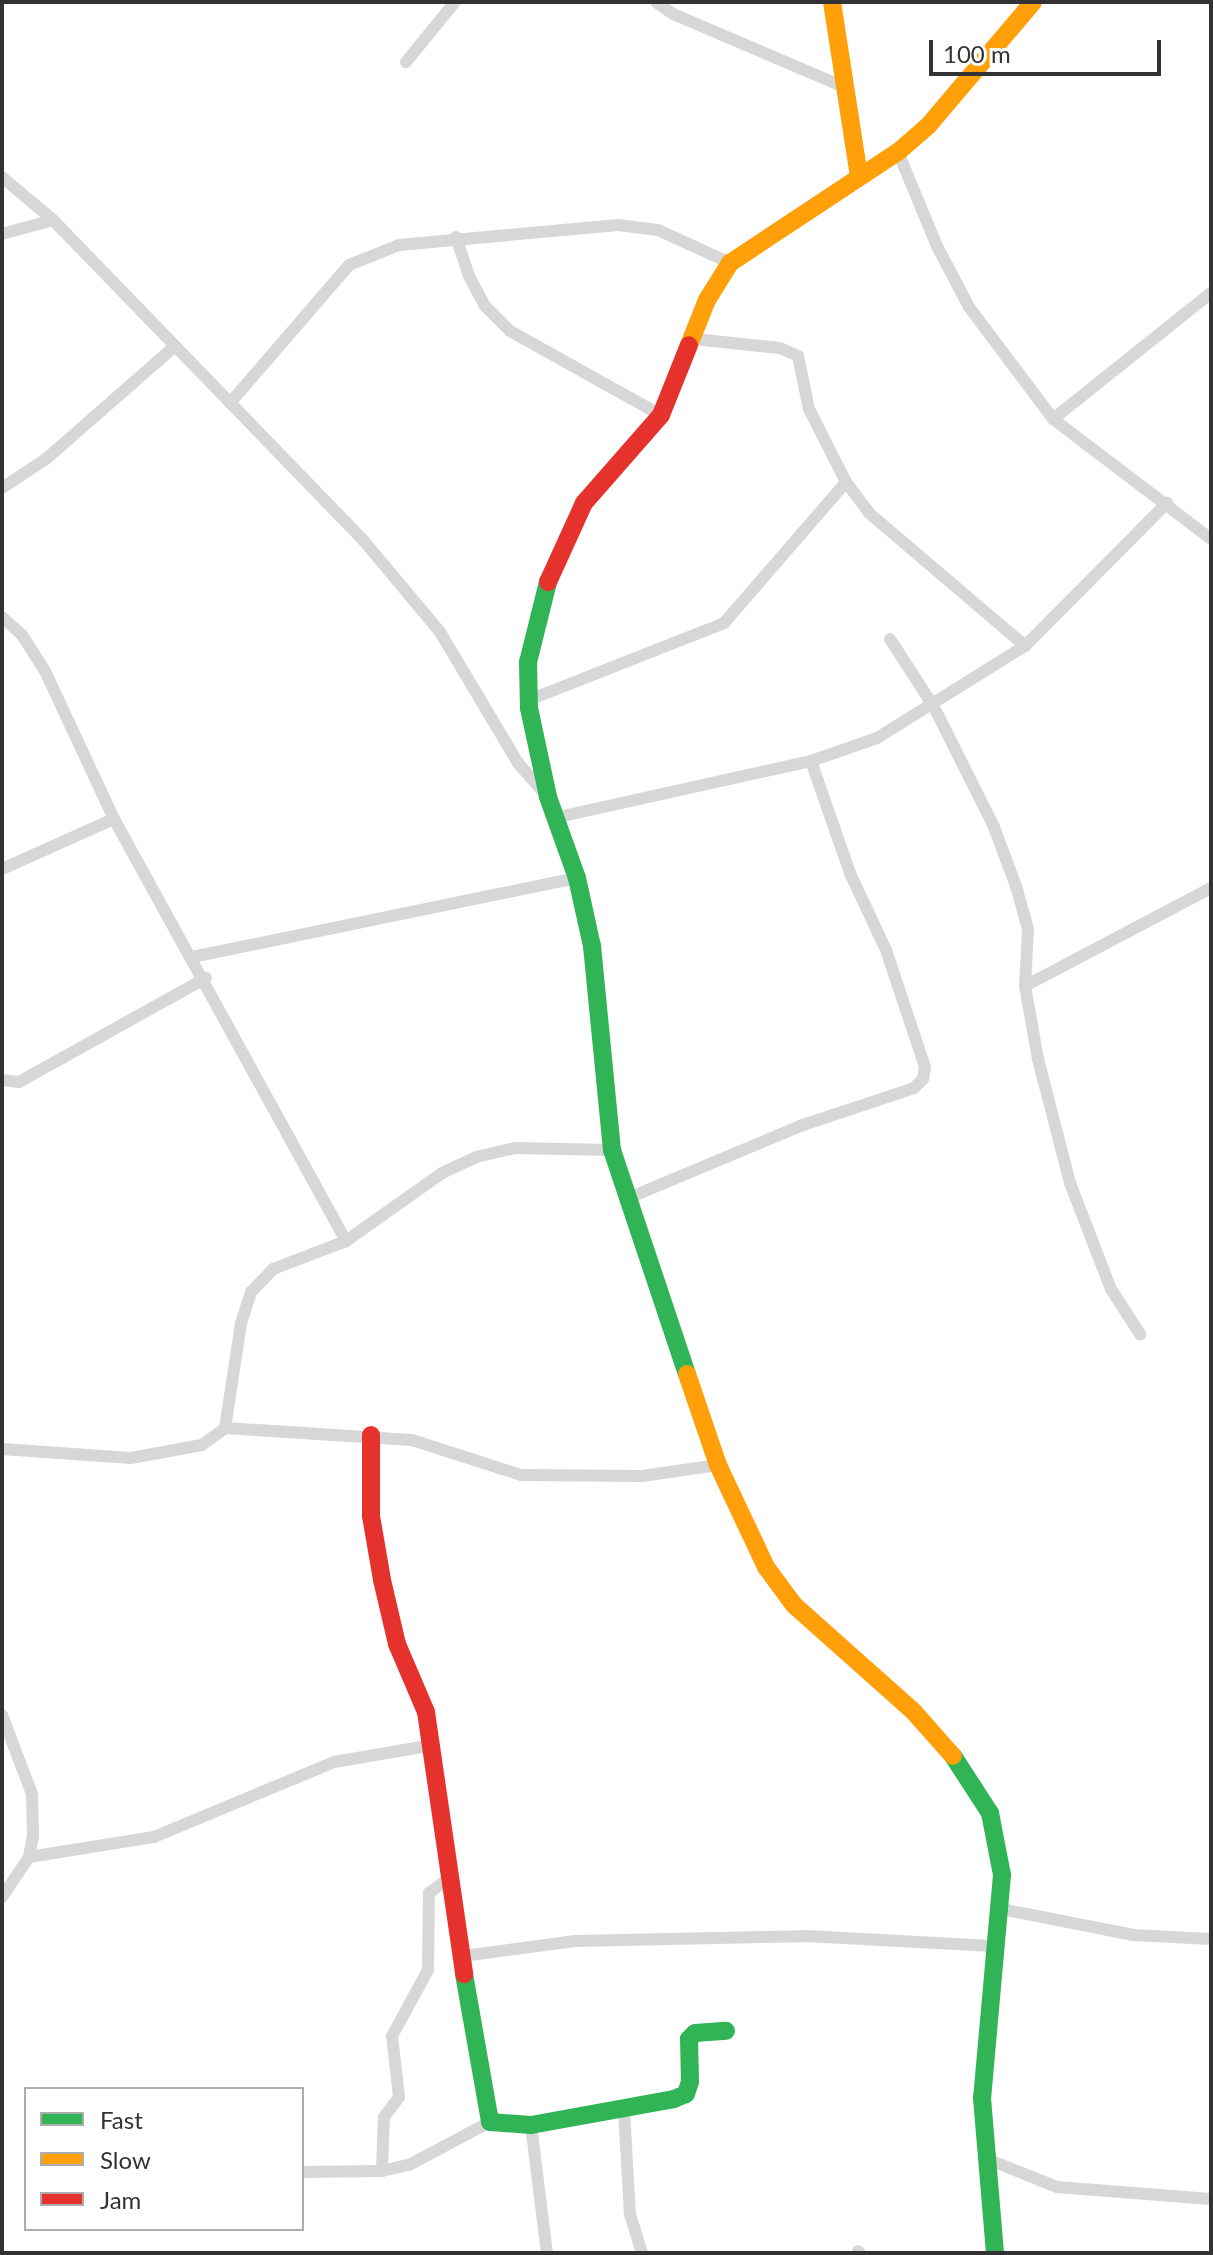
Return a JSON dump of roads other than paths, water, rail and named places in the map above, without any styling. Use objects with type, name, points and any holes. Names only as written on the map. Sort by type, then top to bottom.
[{"type":"street","points":[[406,62],[455,2]]},
{"type":"street","points":[[656,2],[673,14],[844,87]]},
{"type":"street","points":[[832,2],[859,176]]},
{"type":"street","points":[[995,2253],[982,2098],[993,1946],[1001,1909],[1000,1849],[978,1788],[913,1711],[794,1605],[766,1567],[718,1465],[612,1150],[599,999],[577,878],[548,797],[529,700],[532,637],[556,553],[584,503],[661,415],[694,339],[707,300],[730,263],[898,152],[928,126],[1033,2]]},
{"type":"street","points":[[898,152],[937,246],[969,307],[1053,419],[1211,539]]},
{"type":"street","points":[[2,177],[53,220],[364,541],[440,632],[518,763],[548,797]]},
{"type":"street","points":[[2,234],[53,220]]},
{"type":"street","points":[[230,403],[349,265],[399,245],[456,237],[638,226],[730,263]]},
{"type":"street","points":[[456,237],[469,276],[485,306],[510,331],[661,415]]},
{"type":"street","points":[[1053,419],[1211,293]]},
{"type":"street","points":[[694,339],[780,348],[798,356],[809,409],[846,482],[869,513],[1025,646]]},
{"type":"street","points":[[2,488],[46,459],[175,346]]},
{"type":"street","points":[[529,700],[724,623],[846,482]]},
{"type":"street","points":[[554,818],[811,761],[877,738],[934,707],[1025,646],[1167,503]]},
{"type":"street","points":[[2,617],[22,635],[45,671],[114,819],[206,978],[346,1241]]},
{"type":"street","points":[[890,639],[934,707],[994,827],[1016,886],[1029,937],[1025,986],[1038,1059],[1074,1196],[1111,1289],[1140,1334]]},
{"type":"street","points":[[626,1199],[803,1125],[914,1088],[923,1079],[925,1067],[886,950],[850,873],[811,761]]},
{"type":"street","points":[[2,869],[114,819]]},
{"type":"street","points":[[192,957],[577,878]]},
{"type":"street","points":[[1025,986],[1211,888]]},
{"type":"street","points":[[2,1080],[19,1082],[206,978]]},
{"type":"street","points":[[225,1428],[241,1323],[251,1292],[273,1269],[346,1241],[442,1173],[476,1157],[515,1148],[612,1150]]},
{"type":"street","points":[[2,1449],[164,1455],[202,1445],[225,1428],[412,1440],[521,1475],[642,1476],[718,1465]]},
{"type":"street","points":[[371,1435],[371,1516],[382,1580],[397,1644],[426,1712],[428,1746],[453,1875],[482,2097],[490,2122]]},
{"type":"street","points":[[2,1715],[32,1794],[29,1857],[2,1897]]},
{"type":"street","points":[[29,1857],[154,1837],[334,1762],[428,1746]]},
{"type":"street","points":[[382,2171],[384,2117],[399,2097],[392,2036],[428,1970],[429,1893],[453,1875]]},
{"type":"street","points":[[1001,1909],[1133,1935],[1211,1939]]},
{"type":"street","points":[[463,1956],[575,1941],[806,1936],[993,1946]]},
{"type":"street","points":[[304,2172],[382,2171],[432,2156],[490,2122],[531,2125],[624,2111],[686,2094],[689,2039],[695,2033],[726,2031]]},
{"type":"street","points":[[624,2111],[630,2214],[642,2253]]},
{"type":"street","points":[[531,2125],[547,2253]]},
{"type":"street","points":[[987,2159],[1057,2187],[1211,2199]]}]
